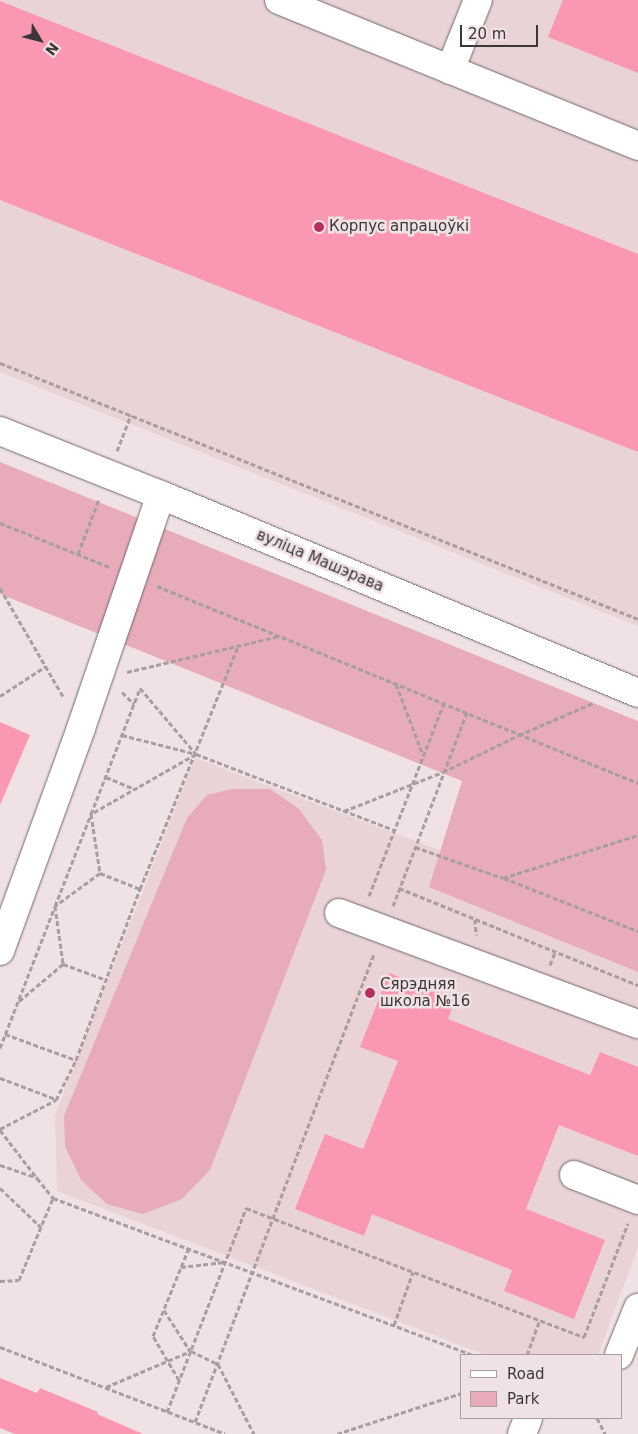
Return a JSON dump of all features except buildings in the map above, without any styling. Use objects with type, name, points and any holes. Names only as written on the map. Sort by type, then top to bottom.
[{"type":"street","points":[[279,0],[638,146]]},
{"type":"street","points":[[450,70],[478,0]]},
{"type":"street","name":"вуліца Машэрава","points":[[0,431],[161,495],[632,691]]},
{"type":"street","points":[[0,951],[82,728],[111,682],[133,576],[161,495]]},
{"type":"street","points":[[361,921],[638,1024]]},
{"type":"street","points":[[574,1175],[637,1200]]},
{"type":"street","points":[[619,1354],[638,1308]]},
{"type":"street","points":[[522,1434],[528,1419]]},
{"type":"path","points":[[0,362],[638,619]]},
{"type":"path","points":[[0,523],[638,783]]},
{"type":"path","points":[[0,588],[82,728]]},
{"type":"path","points":[[134,704],[111,682],[129,672],[280,636]]},
{"type":"path","points":[[238,646],[104,979],[76,1060],[56,1100],[0,1130],[53,1198],[470,1354]]},
{"type":"path","points":[[0,696],[46,666]]},
{"type":"path","points":[[126,678],[129,672]]},
{"type":"path","points":[[396,683],[423,755]]},
{"type":"path","points":[[0,1048],[140,688],[196,754]]},
{"type":"path","points":[[344,811],[444,772],[519,735],[632,691]]},
{"type":"path","points":[[195,1422],[273,1218],[361,921],[394,830],[444,703]]},
{"type":"path","points":[[361,921],[399,888],[467,712]]},
{"type":"path","points":[[122,735],[196,754],[394,830]]},
{"type":"path","points":[[92,814],[196,754]]},
{"type":"path","points":[[106,777],[134,789]]},
{"type":"path","points":[[92,814],[100,873]]},
{"type":"path","points":[[503,878],[638,835]]},
{"type":"path","points":[[415,847],[503,878],[638,931]]},
{"type":"path","points":[[100,873],[140,889]]},
{"type":"path","points":[[55,906],[100,873]]},
{"type":"path","points":[[399,888],[638,985]]},
{"type":"path","points":[[55,906],[63,964]]},
{"type":"path","points":[[63,964],[104,979]]},
{"type":"path","points":[[18,1002],[63,964]]},
{"type":"path","points":[[6,1034],[76,1060]]},
{"type":"path","points":[[0,1078],[56,1100]]},
{"type":"path","points":[[0,1165],[37,1178]]},
{"type":"path","points":[[0,1188],[41,1227]]},
{"type":"path","points":[[0,1281],[19,1280],[53,1198]]},
{"type":"path","points":[[167,1412],[246,1208],[584,1337],[637,1200]]},
{"type":"path","points":[[180,1380],[153,1336],[189,1248]]},
{"type":"path","points":[[182,1267],[226,1262]]},
{"type":"path","points":[[394,1326],[413,1272]]},
{"type":"path","points":[[164,1310],[191,1351],[218,1364],[254,1434]]},
{"type":"path","points":[[527,1354],[540,1320]]},
{"type":"path","points":[[0,1347],[225,1434]]},
{"type":"path","points":[[106,1388],[191,1351]]},
{"type":"path","points":[[337,1434],[460,1394]]},
{"type":"path","points":[[597,1419],[604,1434]]},
{"type":"shaded area","points":[[0,0],[638,0],[638,626],[0,372]]},
{"type":"shaded area","name":"Сярэдняя школа №16","points":[[195,758],[638,925],[638,1247],[598,1354],[483,1354],[57,1191],[55,1115]]},
{"type":"green space","points":[[0,462],[638,721],[638,972],[429,887],[462,781],[0,594]]},
{"type":"green space","points":[[232,789],[270,789],[299,809],[322,840],[326,870],[210,1170],[182,1199],[143,1214],[107,1204],[81,1180],[65,1146],[64,1116],[187,818],[207,795]]},
{"type":"place","name":"Корпус апрацоўкі","points":[[319,227]]},
{"type":"place","name":"Сярэдняя школа №16","points":[[370,993]]}]
